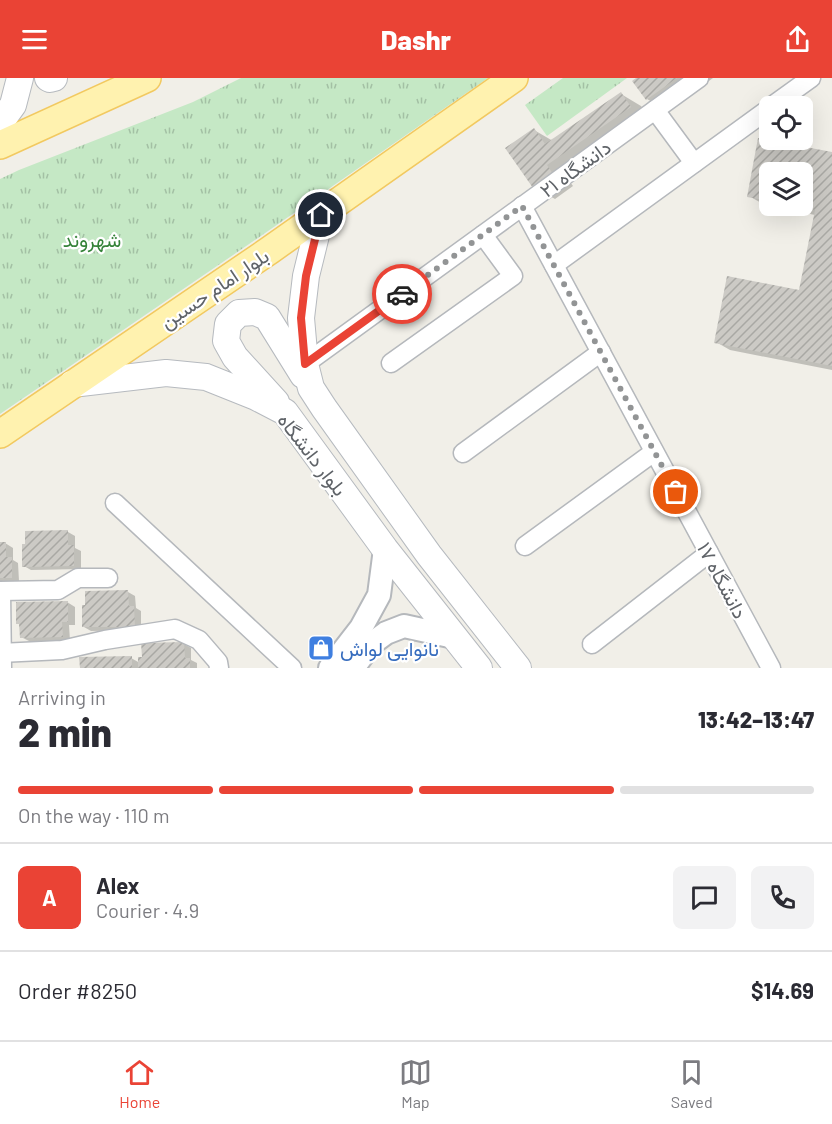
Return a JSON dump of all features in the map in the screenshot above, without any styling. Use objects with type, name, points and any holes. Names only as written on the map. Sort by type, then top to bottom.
[{"type":"main road","points":[[0,123],[13,105],[20,78]]},
{"type":"main road","points":[[48,78],[54,78]]},
{"type":"main road","points":[[0,145],[147,78]]},
{"type":"main road","name":"بلوار امام حسین","points":[[0,434],[321,215],[514,78]]},
{"type":"main road","name":"بلوار دانشگاه","points":[[321,215],[306,276],[301,318],[308,376],[324,408],[429,555],[518,668]]},
{"type":"main road","points":[[285,412],[235,357],[226,341],[228,324],[239,313],[255,312],[267,317],[308,376]]},
{"type":"main road","name":"بلوار دانشگاه","points":[[72,384],[166,373],[206,377],[256,397],[285,412],[385,549],[466,652]]},
{"type":"main road","points":[[466,652],[491,634]]},
{"type":"street","name":"دانشگاه ۲۱","points":[[308,376],[483,235],[699,78]]},
{"type":"street","points":[[786,96],[811,78]]},
{"type":"street","points":[[655,110],[694,163]]},
{"type":"street","points":[[554,265],[759,116]]},
{"type":"street","name":"دانشگاه ۱۷","points":[[522,206],[771,668]]},
{"type":"street","points":[[390,363],[513,276],[483,235]]},
{"type":"street","points":[[463,453],[601,352]]},
{"type":"street","points":[[525,546],[654,452]]},
{"type":"street","points":[[115,503],[292,668]]},
{"type":"street","points":[[330,668],[361,628],[380,595],[385,549]]},
{"type":"street","points":[[592,644],[709,553]]},
{"type":"street","points":[[108,578],[78,578],[58,590],[0,591],[2,658],[62,650],[105,640],[175,629],[199,640],[218,662],[219,668]]},
{"type":"street","points":[[372,610],[385,606],[393,614],[393,621],[386,633]]},
{"type":"street","points":[[353,668],[370,644],[386,633],[404,626],[466,652]]},
{"type":"green space","name":"شهروند","points":[[241,78],[488,78],[0,414],[0,179],[193,102]]},
{"type":"green space","points":[[563,78],[627,78],[547,136],[525,105]]},
{"type":"building","points":[[636,78],[677,78],[646,100],[632,81]]},
{"type":"building","points":[[621,92],[631,107],[547,165],[553,174],[533,188],[505,148],[534,128],[545,144]]},
{"type":"building","points":[[758,138],[759,150],[813,148],[832,152],[832,366],[714,343],[727,276],[799,290],[815,210],[813,210],[813,162],[759,162],[759,199],[747,197]]},
{"type":"building","points":[[68,530],[68,545],[74,545],[74,566],[22,567],[22,544],[25,544],[25,531]]},
{"type":"building","points":[[0,542],[6,542],[6,557],[12,557],[12,578],[0,578]]},
{"type":"building","points":[[128,590],[129,606],[134,606],[135,627],[82,627],[82,605],[85,605],[85,591]]},
{"type":"building","points":[[68,601],[68,622],[62,622],[63,637],[20,638],[19,624],[16,624],[16,602]]},
{"type":"building","points":[[184,642],[185,658],[190,658],[190,668],[138,668],[138,657],[142,657],[141,643]]},
{"type":"building","points":[[132,656],[132,668],[80,668],[79,657]]},
{"type":"way so far","points":[[402,294],[522,206],[676,492]]},
{"type":"place","name":"نانوایی لواش","points":[[321,648]]},
{"type":"route","points":[[321,215],[306,276],[301,318],[305,364],[402,294]]}]
